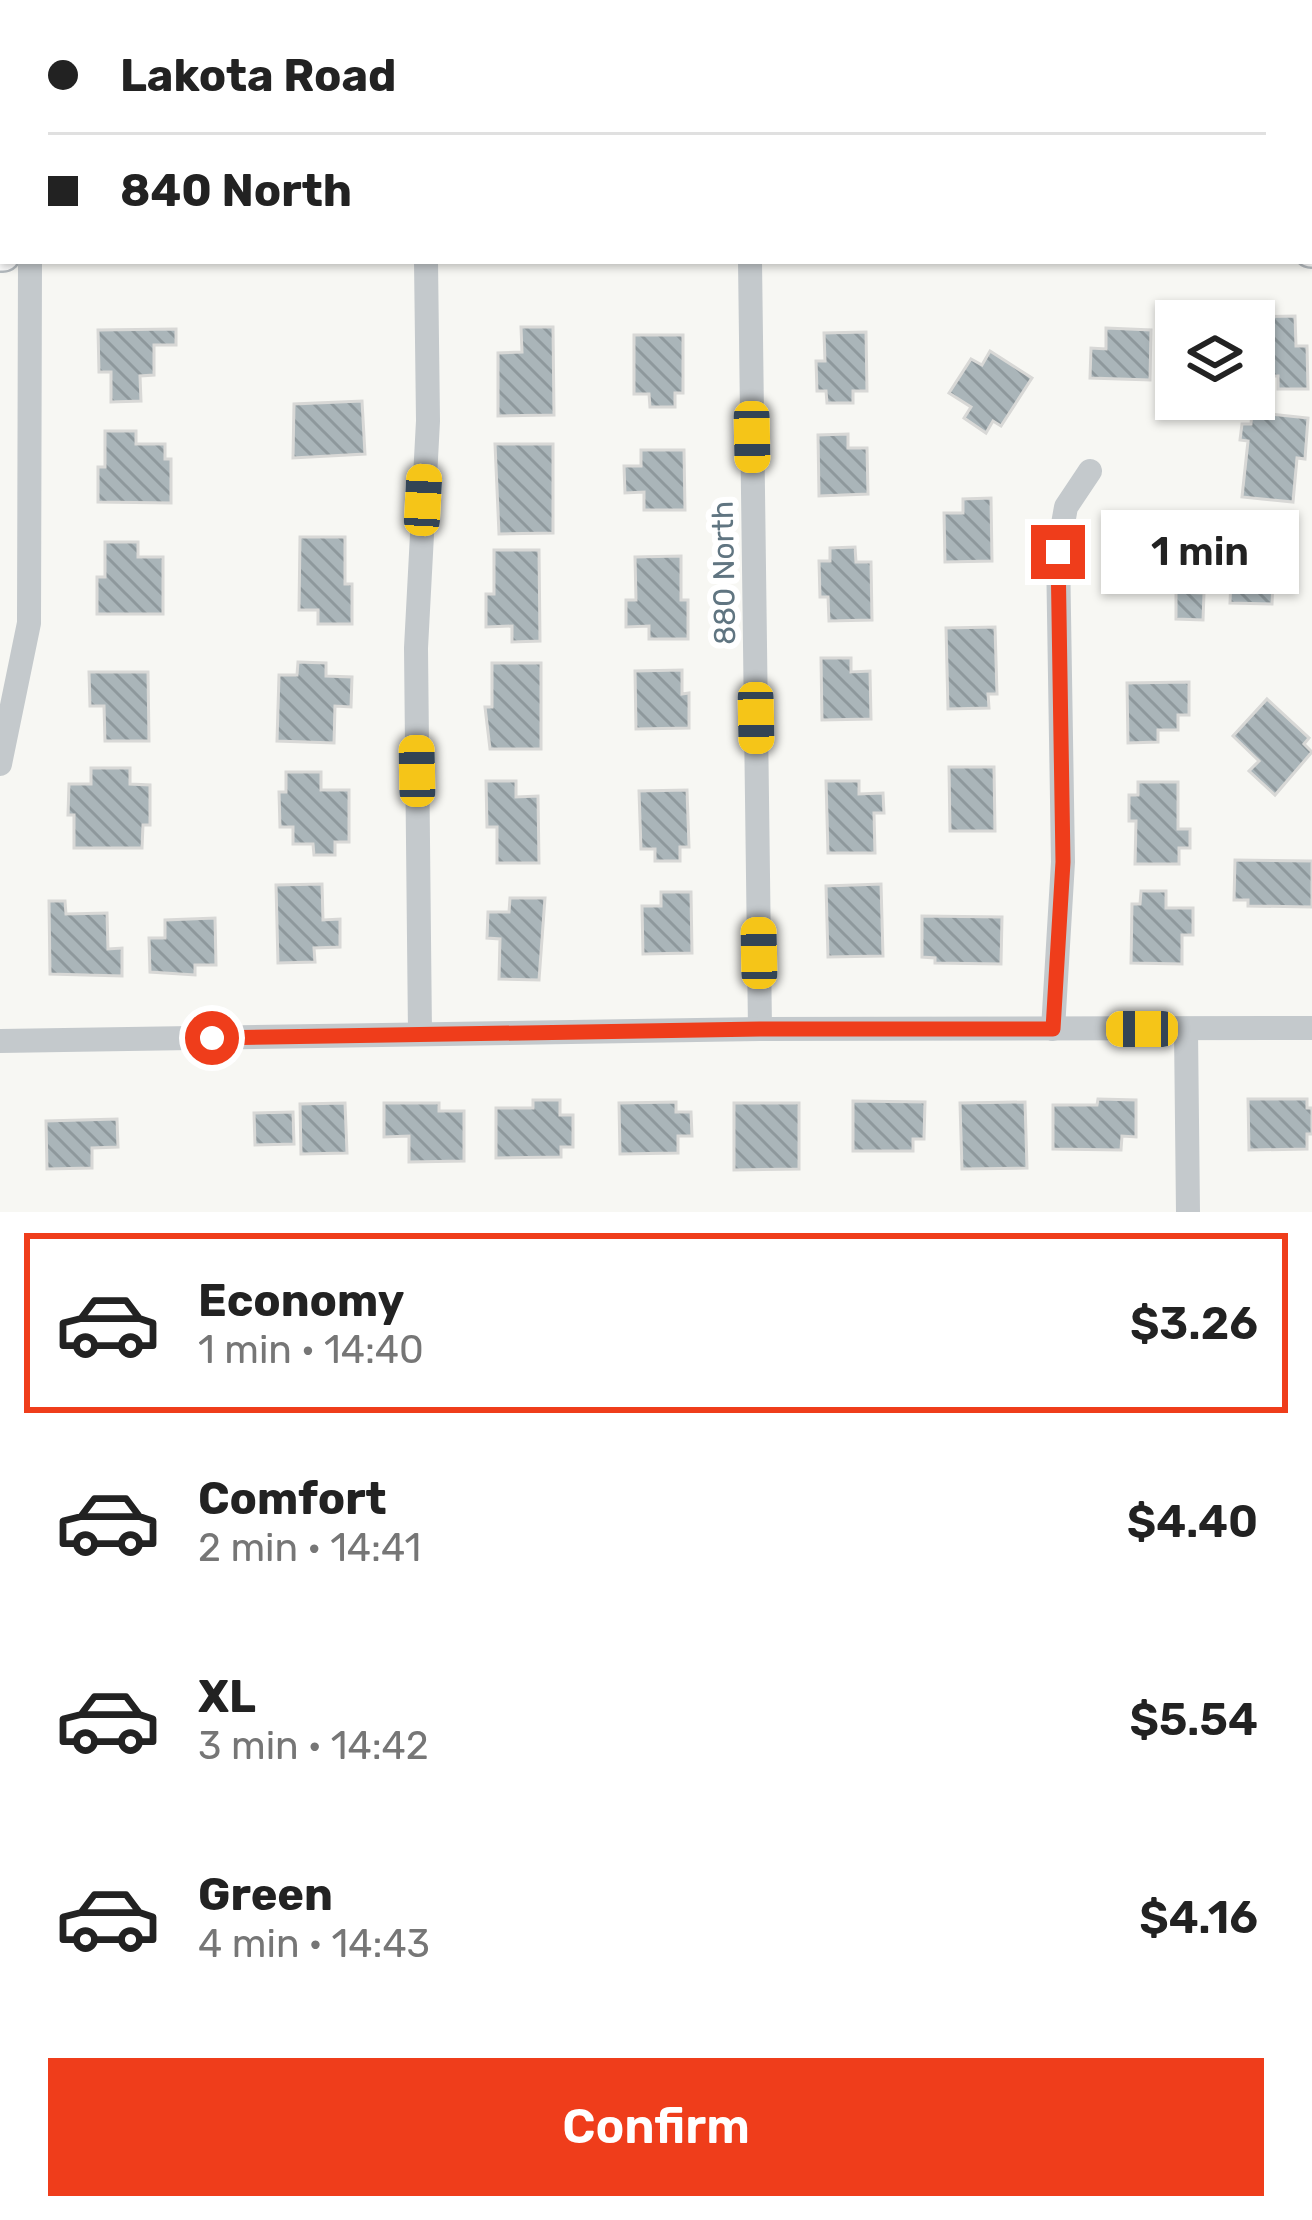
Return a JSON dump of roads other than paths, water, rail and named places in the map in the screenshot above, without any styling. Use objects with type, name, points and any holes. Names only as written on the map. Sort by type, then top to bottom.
[{"type":"street","points":[[0,764],[10,682],[29,623],[30,264]]},
{"type":"street","points":[[420,1034],[416,648],[428,422],[427,264]]},
{"type":"street","name":"880 North","points":[[750,264],[760,1029]]},
{"type":"street","points":[[1053,1029],[1063,862],[1058,552],[1066,507],[1090,471]]},
{"type":"street","points":[[0,1041],[760,1029],[1312,1028]]},
{"type":"street","points":[[1186,1030],[1188,1204]]}]
